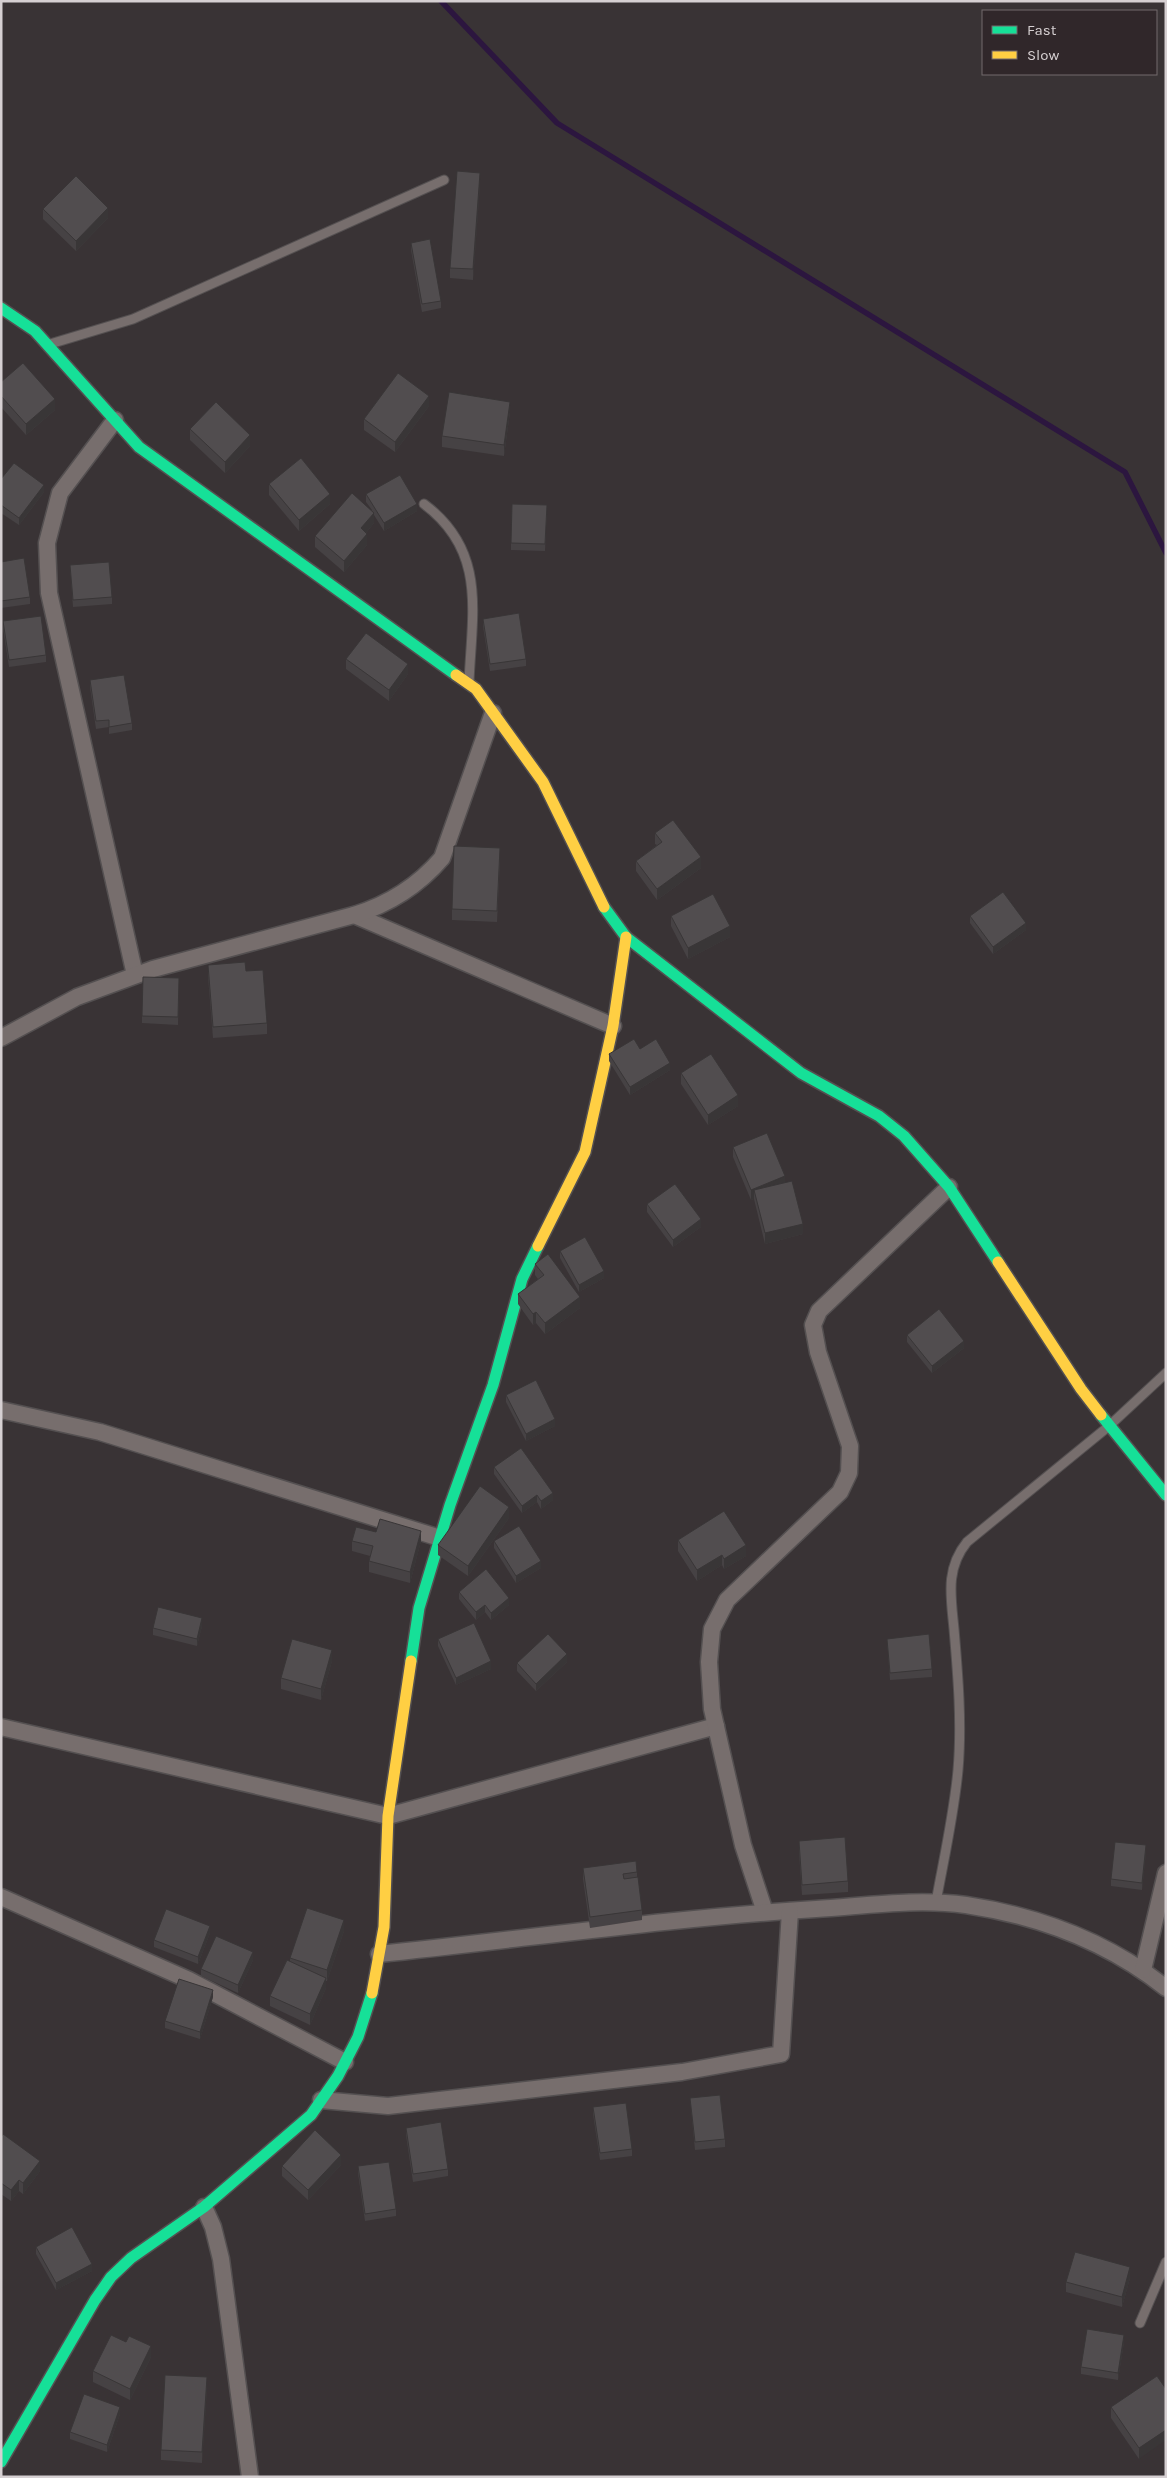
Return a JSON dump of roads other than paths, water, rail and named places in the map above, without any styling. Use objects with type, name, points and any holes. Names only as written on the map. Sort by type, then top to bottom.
[{"type":"street","points":[[1,308],[34,331],[140,447],[476,689],[543,782],[605,909],[626,936],[801,1073],[878,1116],[910,1143],[949,1187],[1049,1343],[1109,1426],[1166,1494]]},
{"type":"street","points":[[115,420],[60,493],[49,526],[46,560],[50,593],[135,975]]},
{"type":"street","points":[[1,1038],[77,997],[153,968],[354,915],[401,896],[430,872],[442,858],[493,713]]},
{"type":"street","points":[[354,915],[613,1026]]},
{"type":"street","points":[[1,2462],[95,2300],[111,2277],[131,2258],[204,2207],[311,2116],[345,2062],[358,2037],[372,1992],[384,1927],[388,1816],[419,1608],[440,1538],[493,1385],[522,1279],[585,1152],[613,1026],[626,936]]},
{"type":"street","points":[[766,1912],[743,1845],[712,1709],[709,1662],[712,1628],[727,1600],[840,1492],[849,1472],[850,1446],[818,1352],[813,1325],[819,1311],[949,1187]]},
{"type":"street","points":[[1,1410],[100,1432],[440,1538]]},
{"type":"street","points":[[1,1727],[388,1816],[716,1726]]},
{"type":"street","points":[[1143,1970],[1166,1872]]},
{"type":"street","points":[[1,1897],[188,1980],[345,2062]]},
{"type":"street","points":[[379,1954],[766,1912],[936,1902],[1001,1911],[1042,1922],[1106,1949],[1143,1970],[1166,1988]]},
{"type":"street","points":[[321,2100],[388,2106],[682,2072],[781,2054],[790,1911]]},
{"type":"street","points":[[204,2207],[213,2228],[221,2259],[250,2477]]},
{"type":"lane","points":[[47,344],[134,319],[444,180]]},
{"type":"lane","points":[[424,504],[453,531],[466,558],[471,574],[473,590],[469,685]]},
{"type":"lane","points":[[936,1902],[954,1801],[959,1742],[960,1706],[950,1589],[954,1561],[967,1542],[1109,1426],[1166,1373]]},
{"type":"lane","points":[[1140,2323],[1166,2262]]},
{"type":"waterway","points":[[441,1],[557,123],[1125,472],[1166,553]]}]
